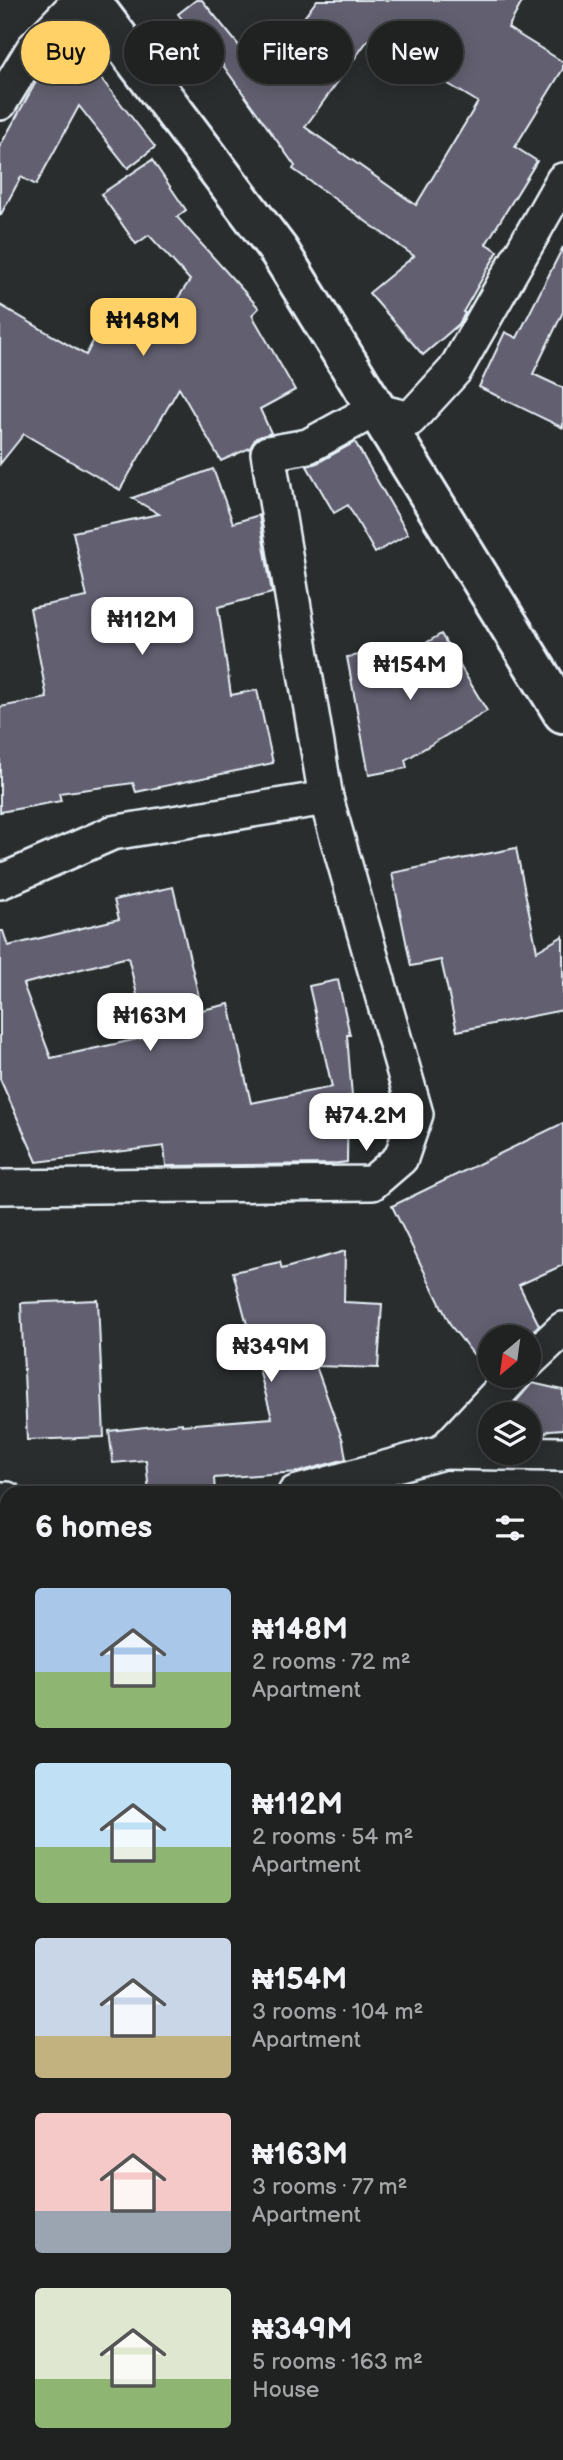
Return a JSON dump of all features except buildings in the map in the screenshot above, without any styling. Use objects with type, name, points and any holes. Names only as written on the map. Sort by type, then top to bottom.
[{"type":"street","points":[[0,103],[33,49],[80,0]]},
{"type":"street","points":[[90,0],[279,251],[374,410],[563,713]]},
{"type":"street","points":[[0,1187],[372,1182],[401,1158],[416,1114],[326,798],[268,453],[308,446],[374,410],[410,419],[455,370],[563,180]]},
{"type":"street","points":[[0,881],[112,833],[326,798]]},
{"type":"street","points":[[541,1350],[563,1329]]},
{"type":"street","points":[[443,1452],[503,1388]]},
{"type":"street","points":[[320,1486],[443,1452],[563,1454]]}]
